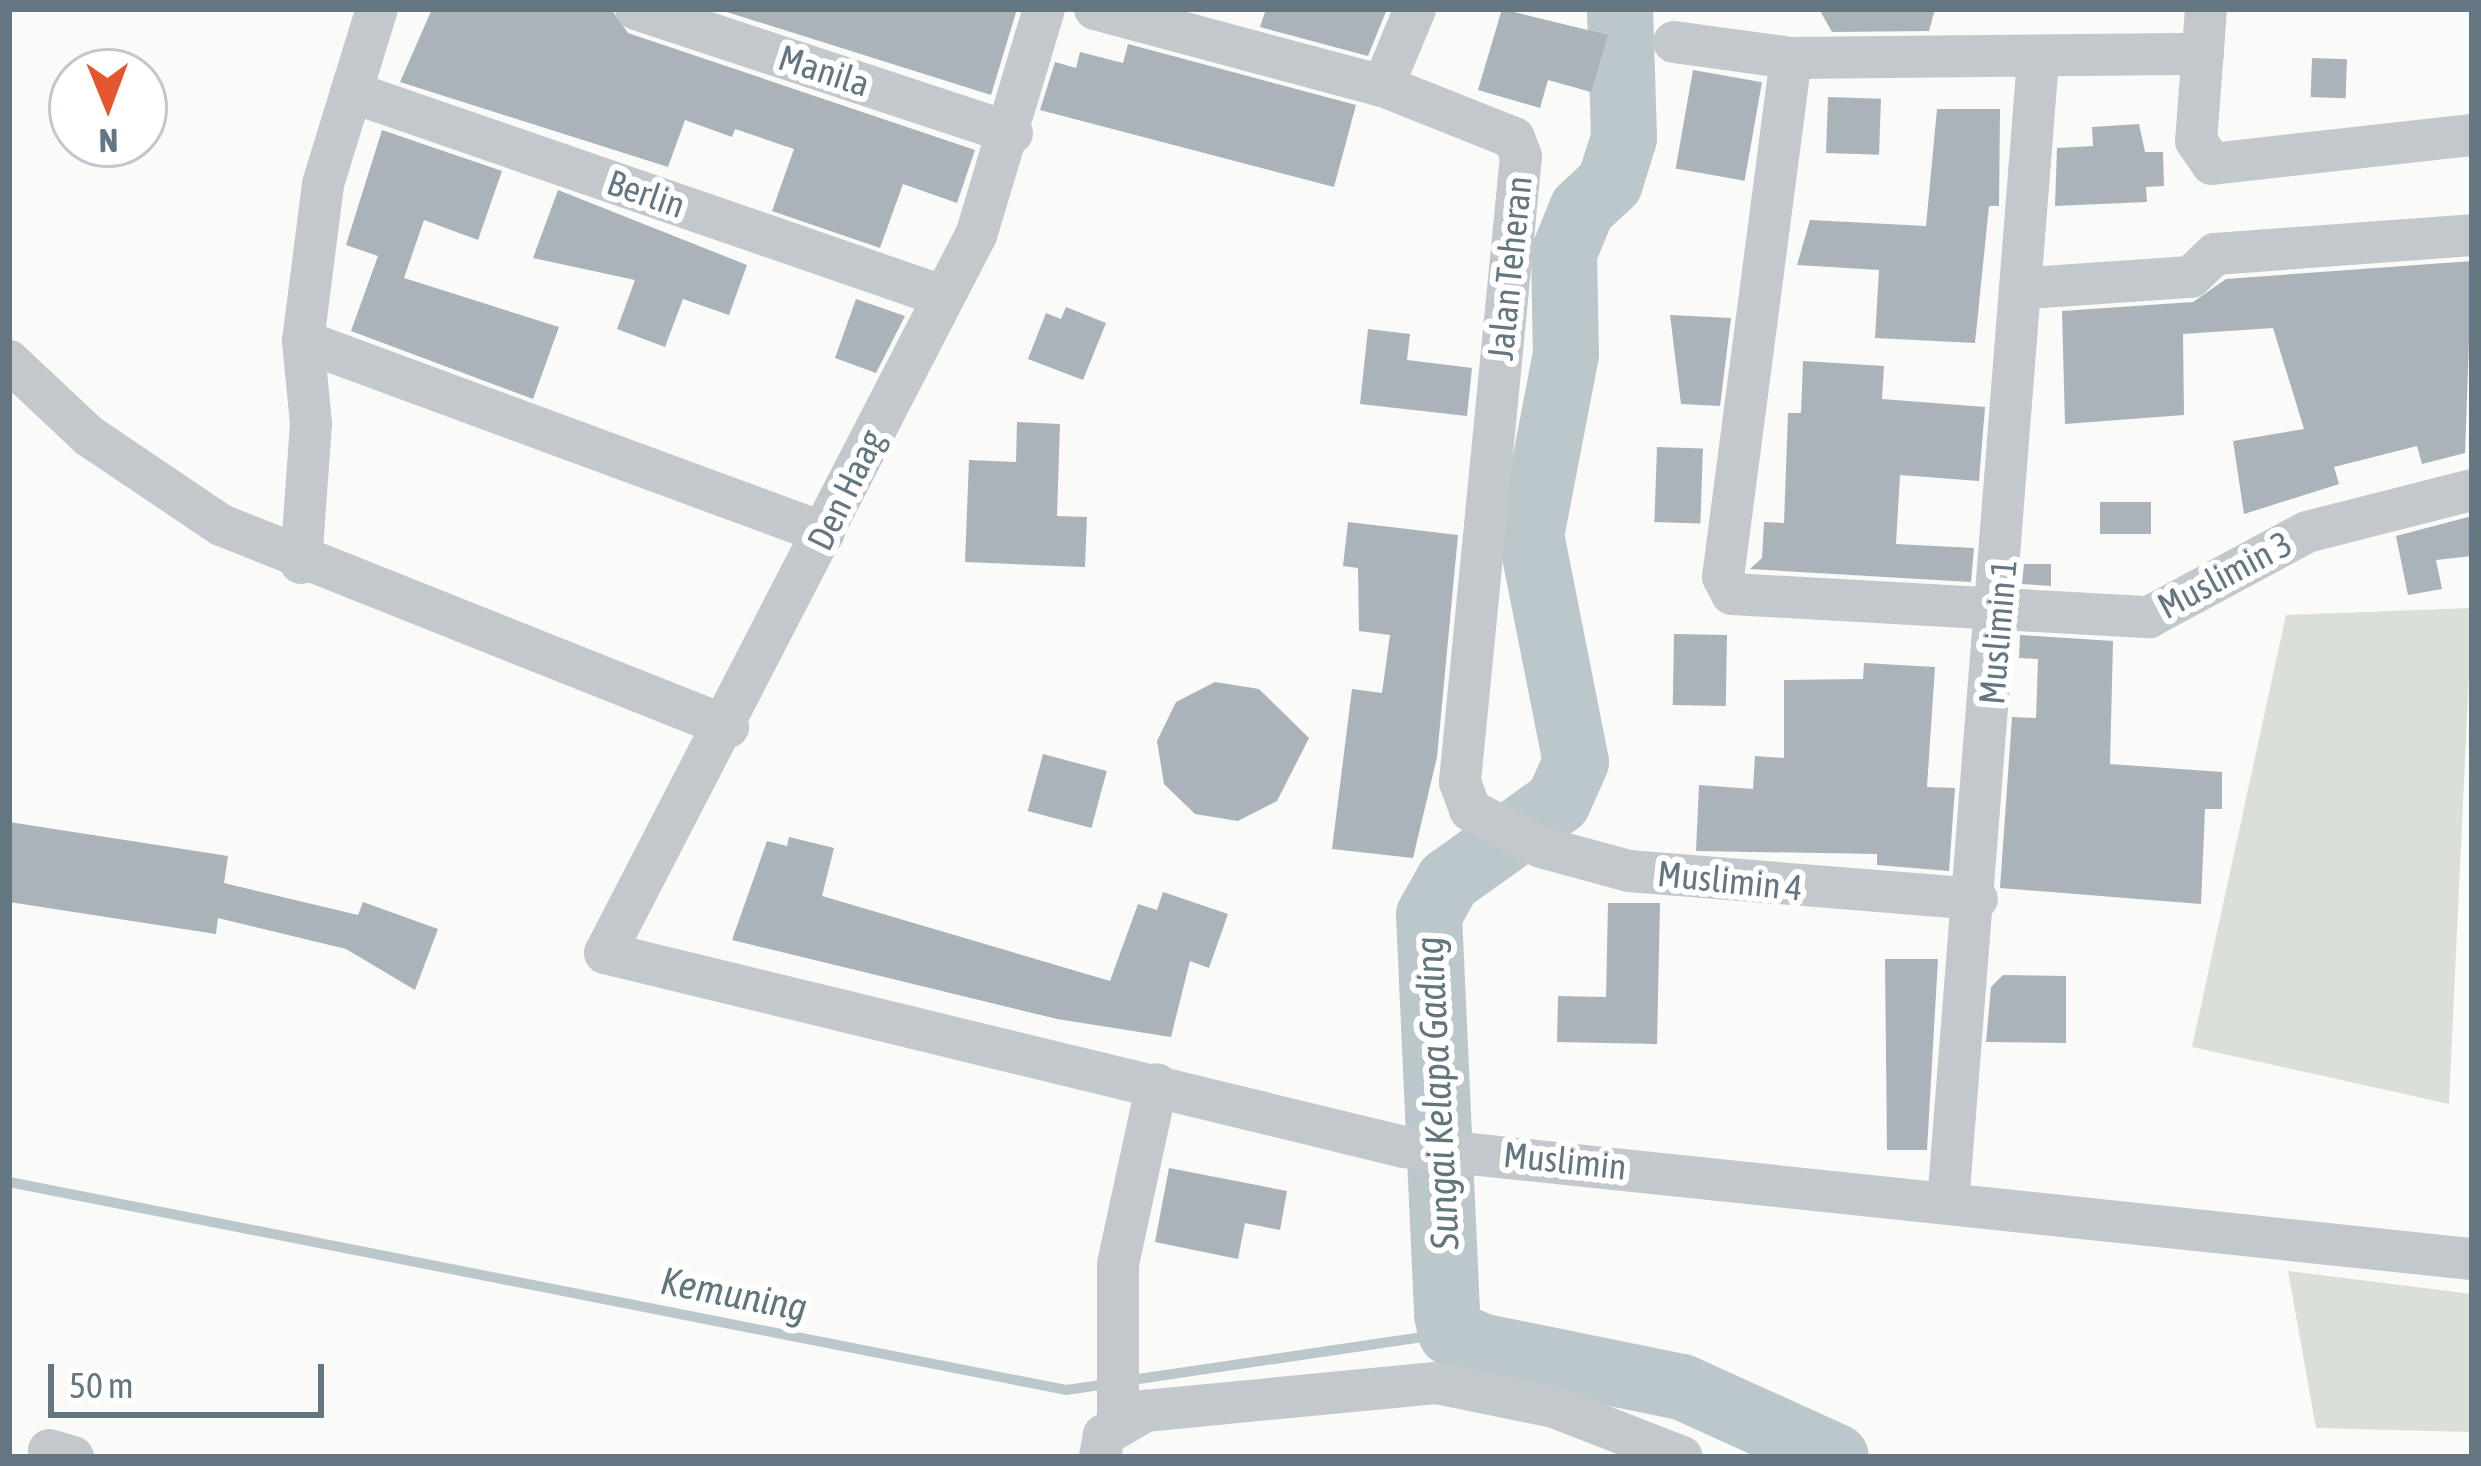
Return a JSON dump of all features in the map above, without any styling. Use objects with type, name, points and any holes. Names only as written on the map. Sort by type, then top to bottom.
[{"type":"street","points":[[301,562],[303,341],[323,184],[376,9]]},
{"type":"street","name":"Manila","points":[[636,9],[1012,133]]},
{"type":"street","name":"Den Haag","points":[[605,953],[728,727],[942,296],[1012,133],[1044,9]]},
{"type":"street","name":"Jalan Teheran","points":[[1095,9],[1219,22],[1498,127],[1521,156],[1460,782],[1490,826]]},
{"type":"street","points":[[1383,86],[1415,9]]},
{"type":"street","points":[[2206,9],[2195,141],[2212,164],[2472,135]]},
{"type":"street","points":[[1673,42],[1791,58],[2038,60],[2203,54]]},
{"type":"street","name":"Muslimin 3","points":[[1791,58],[1726,586],[1742,598],[2167,614],[2307,532],[2472,490]]},
{"type":"street","name":"Muslimin 1","points":[[1948,1203],[1978,899],[2027,288],[2038,60]]},
{"type":"street","name":"Berlin","points":[[351,92],[942,296]]},
{"type":"street","points":[[2027,288],[2191,278],[2215,254],[2472,235]]},
{"type":"street","points":[[303,341],[824,533]]},
{"type":"street","points":[[9,361],[162,488],[301,562],[728,727]]},
{"type":"street","name":"Muslimin 4","points":[[1490,826],[1541,848],[1714,884],[1978,899]]},
{"type":"street","name":"Muslimin","points":[[605,953],[1404,1147],[1516,1155],[2472,1259]]},
{"type":"street","points":[[1157,1084],[1128,1178],[1113,1426],[1312,1388],[1436,1383],[1554,1407],[1682,1457]]},
{"type":"shaded area","points":[[2472,608],[2449,1104],[2192,1047],[2286,615]]},
{"type":"shaded area","points":[[2288,1271],[2472,1294],[2472,1432],[2316,1428]]},
{"type":"building","points":[[432,9],[611,9],[628,33],[975,150],[957,203],[903,184],[880,248],[772,211],[794,149],[735,129],[732,137],[685,120],[668,167],[400,82]]},
{"type":"building","points":[[717,9],[1017,9],[991,95]]},
{"type":"building","points":[[1266,9],[1387,9],[1368,56],[1260,27]]},
{"type":"building","points":[[1502,9],[1608,35],[1591,92],[1548,80],[1540,108],[1478,90]]},
{"type":"building","points":[[1819,9],[1935,9],[1929,31],[1832,32]]},
{"type":"building","points":[[1128,44],[1356,105],[1334,187],[1040,110],[1055,62],[1076,68],[1080,52],[1123,63]]},
{"type":"building","points":[[2312,58],[2347,59],[2346,98],[2311,97]]},
{"type":"building","points":[[1693,70],[1762,82],[1745,181],[1676,168]]},
{"type":"building","points":[[1828,97],[1881,99],[1879,155],[1826,153]]},
{"type":"building","points":[[1937,109],[2000,109],[1999,206],[1989,206],[1975,343],[1875,338],[1879,270],[1797,265],[1810,220],[1926,226]]},
{"type":"building","points":[[2139,124],[2145,152],[2163,152],[2164,186],[2146,187],[2147,202],[2055,206],[2057,148],[2093,146],[2092,127]]},
{"type":"building","points":[[382,130],[502,171],[478,240],[424,220],[404,278],[559,327],[533,399],[351,331],[378,256],[346,245]]},
{"type":"building","points":[[558,190],[747,265],[729,315],[683,299],[665,347],[617,329],[635,280],[533,258]]},
{"type":"building","points":[[2472,261],[2465,453],[2422,464],[2417,446],[2334,467],[2339,484],[2244,514],[2233,441],[2304,429],[2273,328],[2183,334],[2184,415],[2065,424],[2062,311],[2193,302],[2226,279]]},
{"type":"building","points":[[856,299],[905,316],[876,373],[835,358]]},
{"type":"building","points":[[1066,307],[1106,323],[1083,380],[1028,359],[1046,313],[1061,319]]},
{"type":"building","points":[[1670,315],[1731,318],[1720,406],[1681,404]]},
{"type":"building","points":[[1368,329],[1410,334],[1407,360],[1472,368],[1467,416],[1360,404]]},
{"type":"building","points":[[1803,361],[1884,366],[1882,399],[1985,407],[1979,481],[1900,475],[1896,544],[1974,548],[1971,582],[1750,569],[1762,558],[1764,522],[1784,523],[1788,413],[1801,413]]},
{"type":"building","points":[[1017,422],[1060,424],[1057,516],[1087,517],[1085,567],[965,562],[969,460],[1016,462]]},
{"type":"building","points":[[1657,447],[1703,449],[1700,524],[1654,522]]},
{"type":"building","points":[[2100,502],[2151,502],[2151,534],[2100,534]]},
{"type":"building","points":[[2472,516],[2472,556],[2436,560],[2442,589],[2408,595],[2396,536]]},
{"type":"building","points":[[1348,522],[1458,535],[1437,757],[1413,858],[1332,849],[1352,689],[1382,693],[1390,635],[1359,631],[1358,568],[1343,566]]},
{"type":"building","points":[[2024,564],[2051,564],[2051,586],[2022,584]]},
{"type":"building","points":[[1674,634],[1727,635],[1726,706],[1673,705]]},
{"type":"building","points":[[2020,635],[2113,641],[2110,764],[2222,772],[2222,809],[2205,809],[2201,904],[2000,888],[2012,717],[2036,718],[2038,659],[2019,658]]},
{"type":"building","points":[[1864,663],[1935,667],[1927,787],[1955,788],[1949,871],[1877,865],[1877,854],[1696,851],[1699,785],[1753,789],[1755,756],[1784,758],[1784,680],[1863,679]]},
{"type":"building","points":[[1215,682],[1259,689],[1309,738],[1277,801],[1238,821],[1195,814],[1164,784],[1157,741],[1176,702]]},
{"type":"building","points":[[1043,754],[1107,771],[1091,828],[1028,811]]},
{"type":"building","points":[[9,822],[228,856],[224,883],[358,915],[363,902],[438,929],[415,990],[346,949],[218,918],[216,934],[9,902]]},
{"type":"building","points":[[789,837],[834,848],[822,896],[1110,981],[1138,904],[1157,910],[1163,892],[1228,914],[1209,968],[1190,961],[1171,1037],[1057,1019],[732,940],[767,841],[787,846]]},
{"type":"building","points":[[1608,903],[1660,903],[1657,1044],[1557,1042],[1558,996],[1606,997]]},
{"type":"building","points":[[1885,959],[1938,959],[1927,1150],[1887,1150]]},
{"type":"building","points":[[2003,975],[2066,976],[2066,1043],[1986,1042],[1991,987]]},
{"type":"building","points":[[1169,1168],[1287,1191],[1280,1230],[1245,1223],[1238,1259],[1155,1242]]},
{"type":"waterway","name":"Sungai Kelapa Gading","points":[[1620,9],[1624,138],[1610,183],[1582,209],[1564,253],[1566,354],[1531,535],[1576,762],[1558,802],[1448,881],[1429,915],[1447,1315],[1451,1333],[1480,1346],[1682,1387],[1836,1457]]},
{"type":"waterway","name":"Kemuning","points":[[9,1182],[1066,1390],[1107,1384]]},
{"type":"waterway","name":"Kemuning","points":[[1125,1381],[1451,1333]]}]
